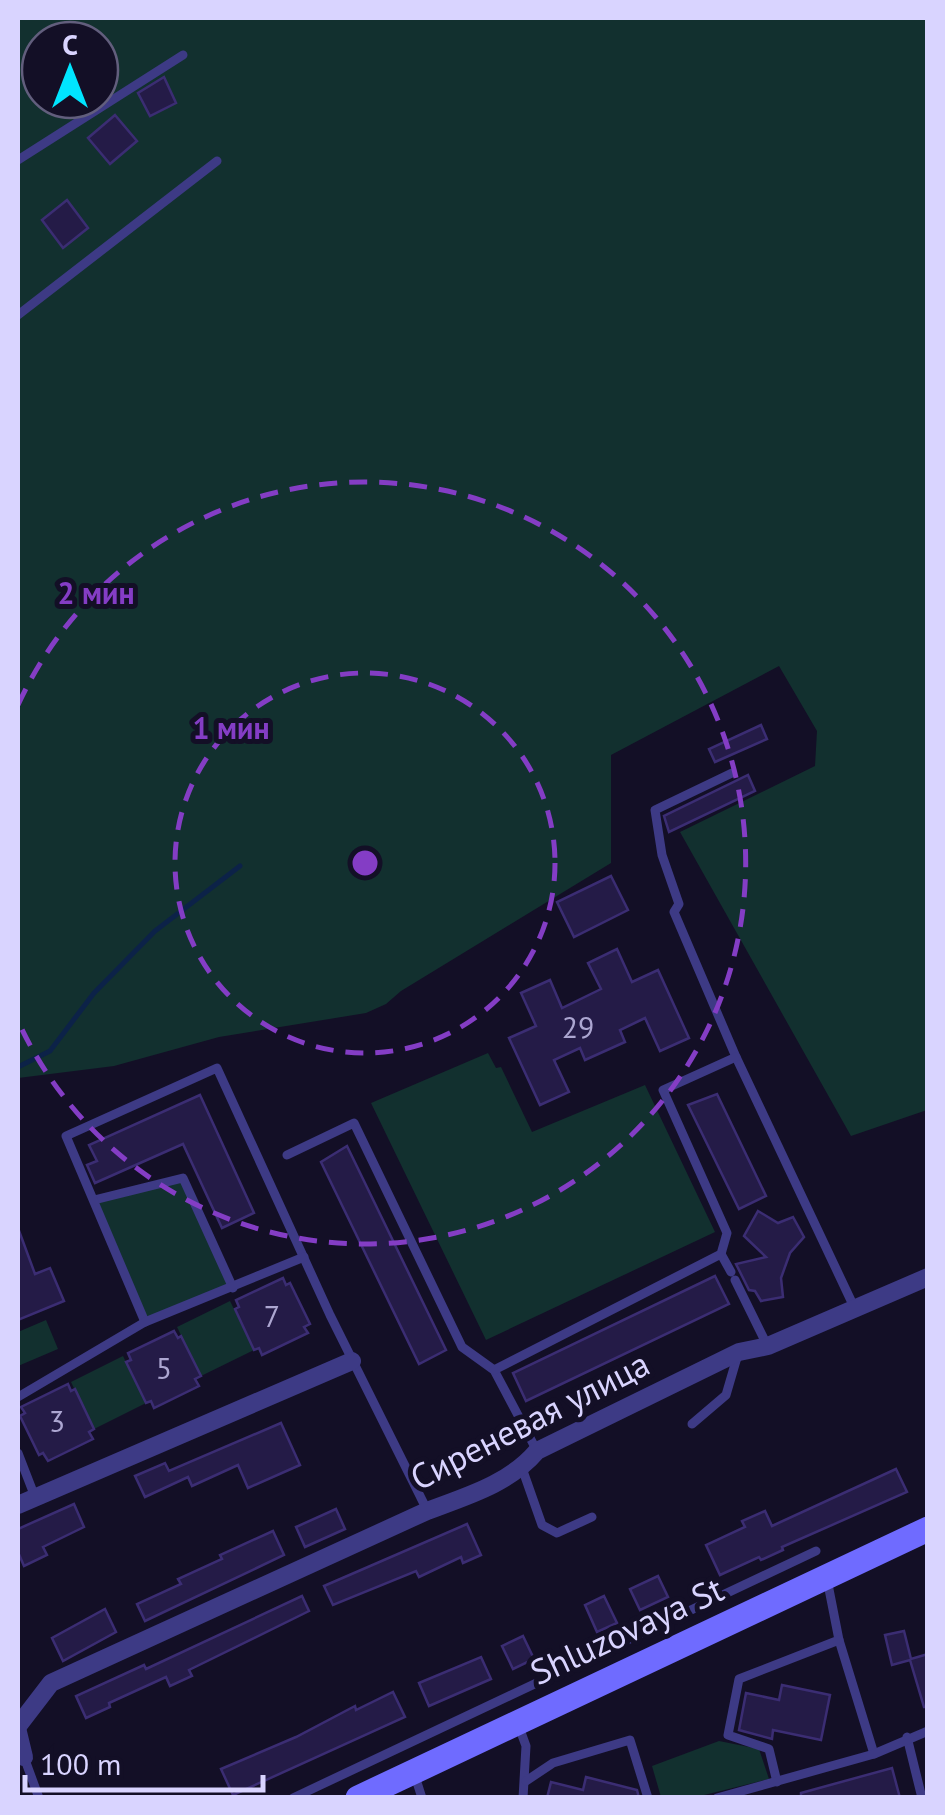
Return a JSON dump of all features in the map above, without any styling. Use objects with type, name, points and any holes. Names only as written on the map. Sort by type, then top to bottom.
[{"type":"main road","name":"Shluzovaya St","points":[[358,1798],[928,1529]]},
{"type":"street","name":"Сиреневая улица","points":[[24,1757],[18,1729],[51,1683],[427,1511],[479,1492],[522,1468],[537,1451],[739,1352],[768,1346],[928,1276]]},
{"type":"street","points":[[26,1501],[352,1361]]},
{"type":"lane","points":[[18,160],[183,55]]},
{"type":"lane","points":[[18,315],[217,161]]},
{"type":"lane","points":[[732,773],[655,810],[662,855],[679,904],[674,912],[736,1057],[856,1308]]},
{"type":"lane","points":[[736,1057],[663,1090],[727,1233],[721,1254],[768,1346]]},
{"type":"lane","points":[[145,1322],[66,1136],[216,1068],[352,1361],[427,1511]]},
{"type":"lane","points":[[287,1155],[354,1123],[462,1347],[494,1370],[537,1451]]},
{"type":"lane","points":[[94,1200],[183,1178],[233,1288]]},
{"type":"lane","points":[[494,1370],[721,1254]]},
{"type":"lane","points":[[18,1397],[145,1322],[304,1258]]},
{"type":"lane","points":[[692,1424],[726,1395],[739,1352]]},
{"type":"lane","points":[[18,1453],[26,1501]]},
{"type":"lane","points":[[522,1468],[542,1525],[557,1533],[592,1516]]},
{"type":"lane","points":[[294,1798],[816,1551]]},
{"type":"lane","points":[[826,1576],[839,1640],[874,1754]]},
{"type":"lane","points":[[777,1782],[769,1748],[728,1735],[740,1679],[839,1640]]},
{"type":"lane","points":[[517,1721],[526,1746],[523,1798]]},
{"type":"lane","points":[[717,1798],[874,1754],[928,1731]]},
{"type":"lane","points":[[907,1738],[922,1798]]},
{"type":"lane","points":[[526,1781],[552,1762],[630,1740],[648,1798]]},
{"type":"lane","points":[[24,1757],[39,1798]]},
{"type":"lane","points":[[413,1770],[422,1798]]},
{"type":"green space","points":[[18,18],[927,18],[927,1110],[851,1136],[680,832],[815,766],[817,731],[779,666],[611,755],[611,863],[401,991],[386,1004],[366,1013],[219,1037],[114,1066],[18,1078]]},
{"type":"green space","points":[[488,1053],[496,1068],[501,1067],[532,1132],[645,1085],[715,1232],[486,1340],[371,1103]]},
{"type":"green space","points":[[183,1178],[233,1288],[145,1322],[94,1200]]},
{"type":"green space","points":[[230,1301],[254,1350],[201,1376],[177,1327]]},
{"type":"green space","points":[[46,1320],[58,1349],[18,1366],[18,1332]]},
{"type":"green space","points":[[123,1356],[146,1403],[94,1429],[71,1382]]},
{"type":"green space","points":[[719,1741],[759,1749],[769,1779],[696,1797],[661,1797],[652,1766]]},
{"type":"building","points":[[164,77],[176,103],[150,116],[138,93]]},
{"type":"building","points":[[109,120],[119,120],[137,141],[110,164],[88,138]]},
{"type":"building","points":[[67,200],[88,228],[63,248],[42,220]]},
{"type":"building","points":[[761,725],[767,739],[715,762],[709,749]]},
{"type":"building","points":[[748,775],[755,791],[669,832],[664,816]]},
{"type":"building","points":[[611,876],[628,910],[574,937],[557,902]]},
{"type":"building","points":[[617,949],[632,982],[658,970],[689,1038],[660,1051],[645,1018],[620,1030],[625,1042],[585,1060],[580,1048],[554,1060],[569,1092],[540,1105],[509,1038],[536,1026],[521,993],[550,980],[562,1008],[601,989],[588,963]]},
{"type":"building","points":[[717,1094],[766,1196],[739,1209],[688,1105]]},
{"type":"building","points":[[200,1095],[254,1213],[222,1228],[183,1144],[95,1183],[87,1165],[97,1161],[89,1145]]},
{"type":"building","points":[[347,1146],[446,1350],[419,1364],[321,1162]]},
{"type":"building","points":[[758,1211],[778,1223],[793,1217],[804,1237],[790,1253],[781,1278],[783,1297],[761,1301],[755,1291],[749,1290],[736,1264],[766,1257],[744,1236]]},
{"type":"building","points":[[18,1228],[35,1274],[50,1268],[64,1301],[18,1320]]},
{"type":"building","points":[[715,1276],[729,1304],[526,1401],[513,1373]]},
{"type":"building","points":[[283,1278],[286,1285],[290,1283],[310,1324],[304,1327],[308,1333],[262,1355],[259,1348],[254,1350],[235,1309],[239,1307],[236,1300]]},
{"type":"building","points":[[174,1331],[178,1338],[181,1336],[201,1376],[195,1379],[199,1386],[154,1408],[151,1401],[146,1403],[126,1362],[131,1360],[128,1353]]},
{"type":"building","points":[[68,1384],[71,1391],[75,1389],[94,1429],[89,1432],[93,1439],[48,1461],[43,1453],[39,1455],[20,1416],[25,1413],[21,1407]]},
{"type":"building","points":[[281,1423],[300,1465],[248,1488],[238,1465],[192,1486],[188,1477],[145,1497],[135,1476],[165,1463],[169,1471]]},
{"type":"building","points":[[896,1469],[907,1492],[720,1575],[706,1545],[745,1527],[742,1521],[765,1511],[772,1526]]},
{"type":"building","points":[[74,1504],[84,1527],[43,1547],[47,1555],[24,1566],[18,1552],[18,1529]]},
{"type":"building","points":[[336,1509],[345,1529],[305,1547],[296,1527]]},
{"type":"building","points":[[467,1524],[481,1555],[463,1563],[461,1557],[419,1577],[416,1571],[333,1605],[324,1586]]},
{"type":"building","points":[[273,1531],[284,1555],[145,1621],[137,1604],[181,1584],[178,1579],[222,1559],[220,1555]]},
{"type":"building","points":[[658,1576],[668,1597],[640,1610],[630,1589]]},
{"type":"building","points":[[302,1596],[309,1611],[189,1670],[192,1676],[170,1686],[166,1677],[86,1718],[76,1696],[144,1665],[146,1669]]},
{"type":"building","points":[[604,1596],[617,1623],[597,1632],[585,1605]]},
{"type":"building","points":[[105,1609],[116,1632],[63,1661],[52,1638]]},
{"type":"building","points":[[904,1631],[911,1659],[928,1654],[928,1707],[924,1707],[910,1660],[892,1665],[885,1635]]},
{"type":"building","points":[[523,1636],[534,1659],[513,1669],[502,1646]]},
{"type":"building","points":[[481,1657],[491,1679],[429,1706],[419,1683]]},
{"type":"building","points":[[782,1685],[830,1695],[821,1740],[773,1730],[772,1739],[739,1730],[746,1693],[779,1700]]},
{"type":"building","points":[[393,1692],[405,1717],[233,1795],[221,1769]]},
{"type":"building","points":[[892,1768],[900,1798],[801,1798],[801,1793]]},
{"type":"building","points":[[586,1777],[637,1790],[639,1798],[547,1798],[551,1782],[583,1790]]},
{"type":"waterway","points":[[18,1067],[50,1051],[94,993],[155,931],[240,866]]}]
